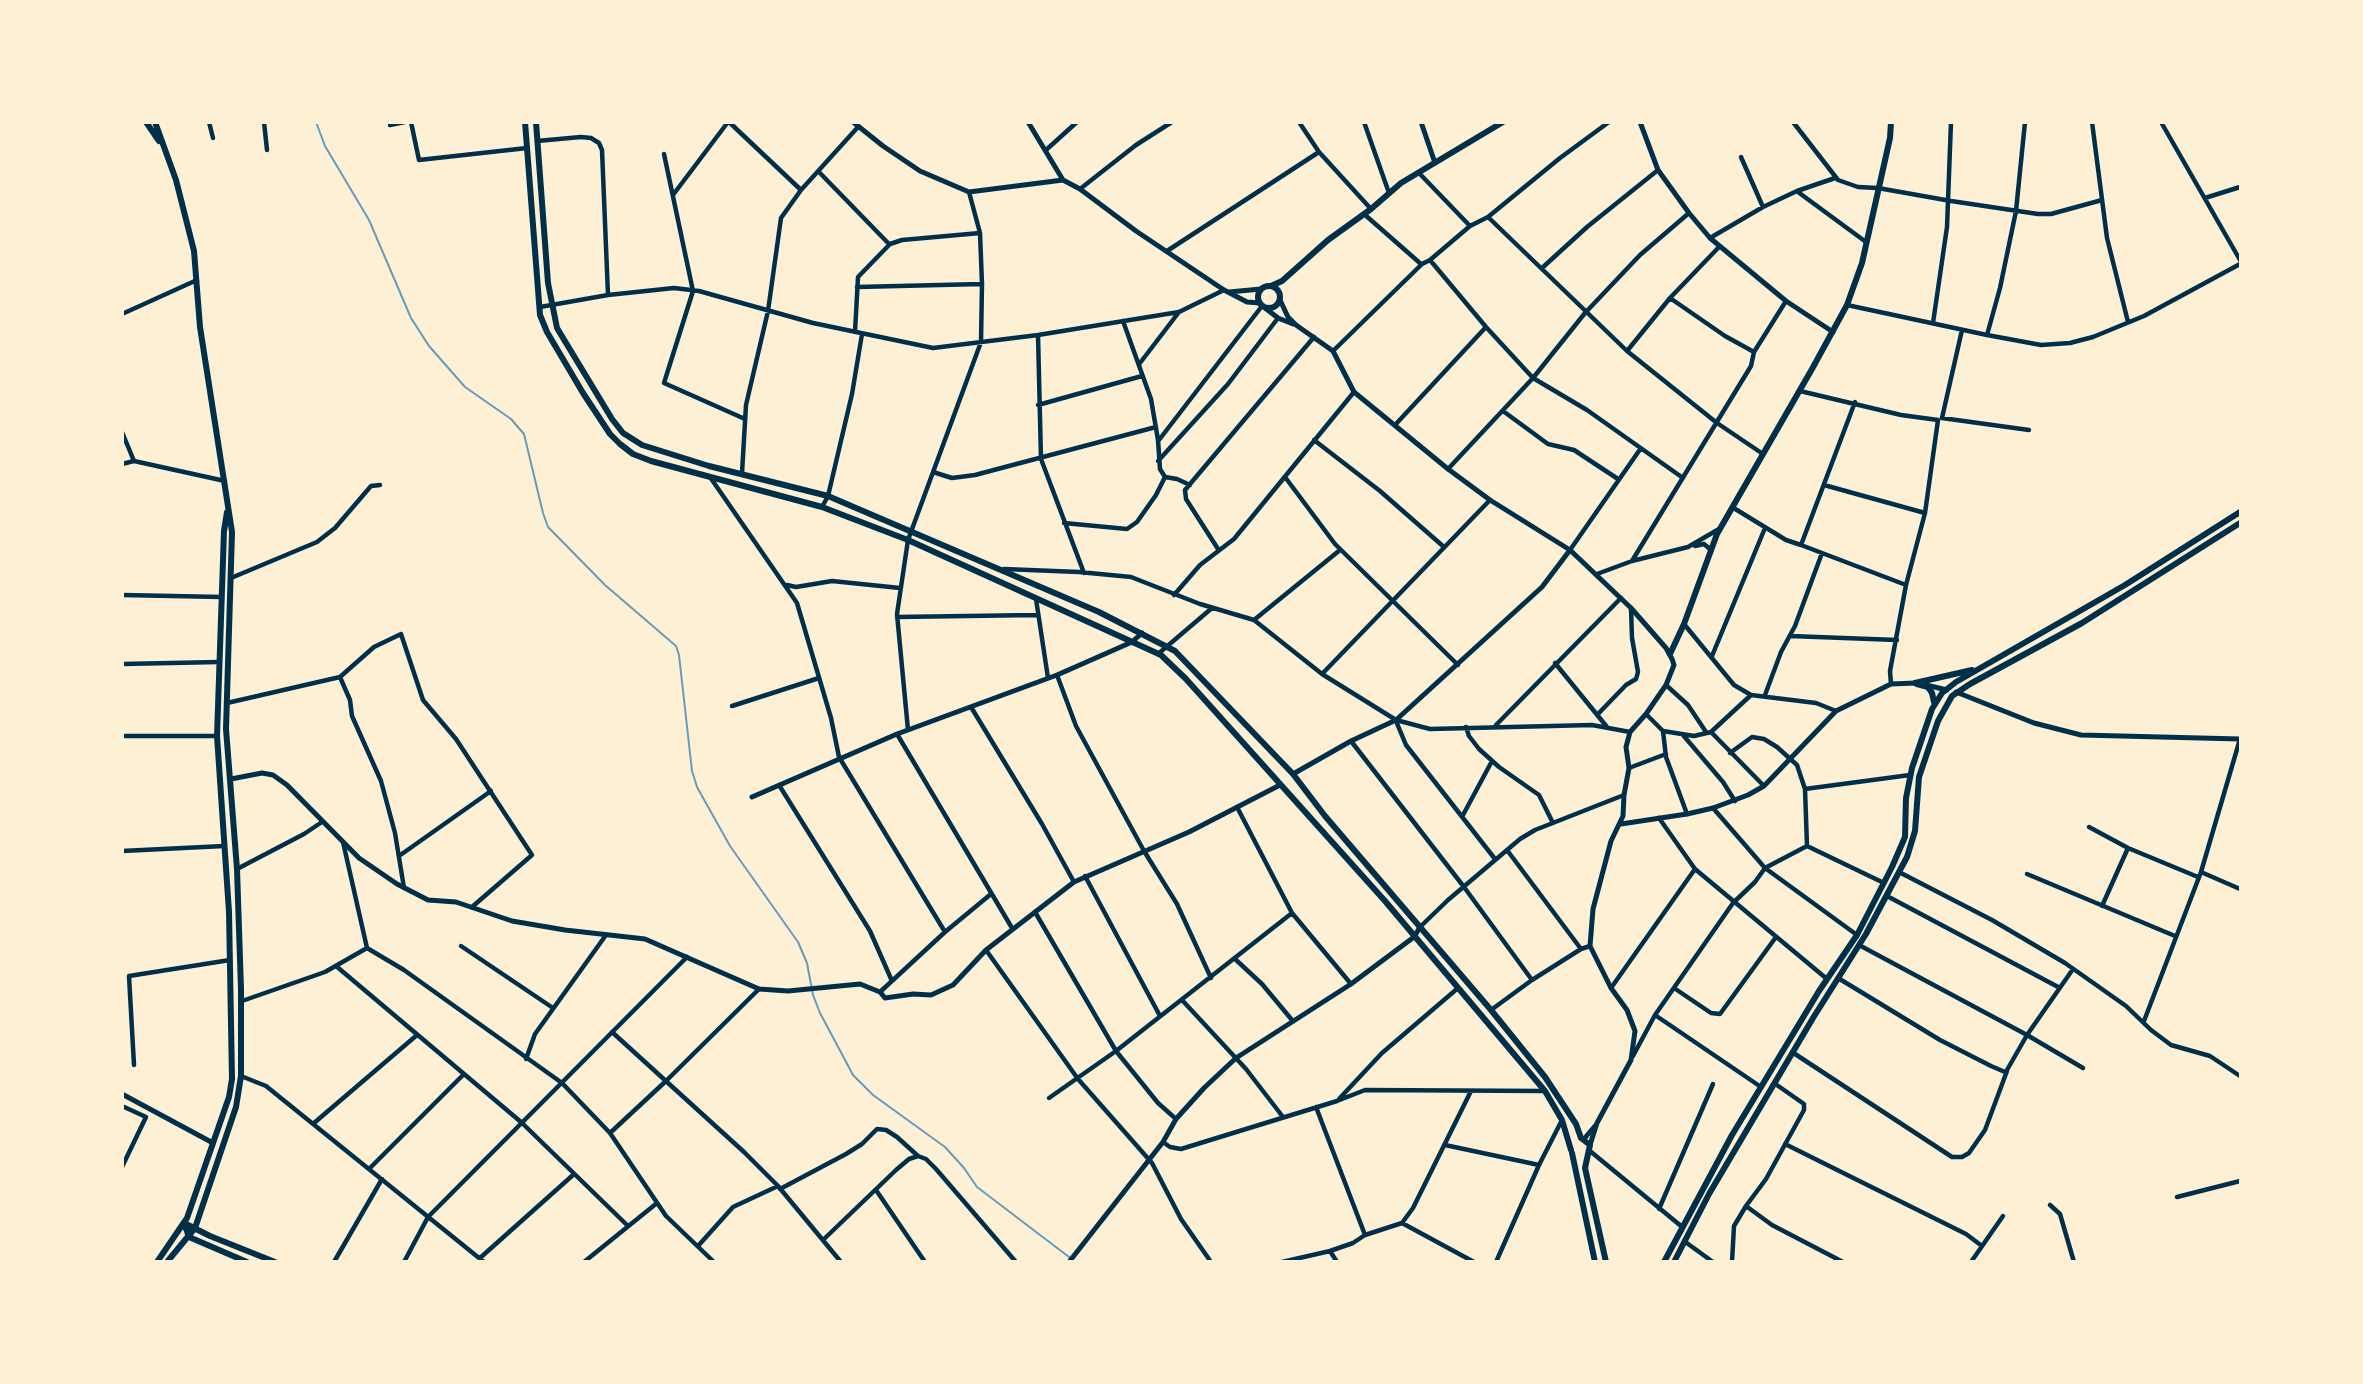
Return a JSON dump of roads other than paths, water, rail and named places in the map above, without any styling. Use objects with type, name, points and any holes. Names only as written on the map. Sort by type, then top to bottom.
[{"type":"main road","points":[[146,122],[163,145]]},
{"type":"main road","points":[[155,122],[182,200],[198,279],[200,327],[232,533],[226,740],[237,869],[242,1076],[236,1107],[195,1228],[167,1262]]},
{"type":"main road","points":[[525,122],[540,307],[547,332],[610,434],[633,454],[651,461],[822,508],[908,540],[1158,654],[1186,679],[1280,785],[1458,987],[1545,1091],[1562,1120],[1572,1152],[1595,1262]]},
{"type":"main road","points":[[536,122],[551,304],[557,328],[623,433],[642,445],[709,466],[828,496],[1142,633],[1175,651],[1293,774],[1545,1077],[1576,1124],[1589,1150],[1585,1167],[1606,1262]]},
{"type":"main road","points":[[1282,281],[1280,296],[1273,308],[1262,306],[1258,296],[1261,289],[1282,281],[1328,240],[1368,212],[1389,193],[1503,122]]},
{"type":"main road","points":[[1670,654],[1685,624],[1710,549],[1720,528],[1847,305],[1866,242],[1890,138],[1891,122]]},
{"type":"main road","points":[[1271,286],[1280,296]]},
{"type":"main road","points":[[158,1262],[184,1223],[229,1097],[232,1079],[230,960],[217,736],[224,531],[228,506]]},
{"type":"main road","points":[[1933,706],[1945,690],[2070,618],[2241,512]]},
{"type":"main road","points":[[2229,519],[2232,528]]},
{"type":"main road","points":[[1674,1262],[1715,1182],[1859,945],[1899,872],[1913,839],[1917,788],[1924,761],[1945,707],[1956,692],[2074,628],[2241,523]]},
{"type":"main road","points":[[2139,576],[2144,583]]},
{"type":"main road","points":[[2070,618],[2074,628]]},
{"type":"main road","points":[[1915,683],[1981,668]]},
{"type":"main road","points":[[1664,1262],[1681,1226],[1761,1087],[1857,935],[1905,837],[1906,798],[1910,775],[1934,698],[1928,687],[1915,683]]},
{"type":"main road","points":[[1281,772],[1293,774],[1293,785],[1285,788],[1280,785],[1278,780],[1281,772]]},
{"type":"main road","points":[[221,782],[231,779]]},
{"type":"main road","points":[[1572,1152],[1573,1142],[1583,1138]]},
{"type":"main road","points":[[213,1143],[223,1146]]},
{"type":"main road","points":[[1572,1152],[1580,1158],[1589,1150]]},
{"type":"main road","points":[[184,1223],[275,1262]]},
{"type":"main road","points":[[184,1223],[189,1237],[247,1262]]},
{"type":"street","points":[[209,122],[213,138]]},
{"type":"street","points":[[264,122],[267,150]]},
{"type":"street","points":[[390,125],[408,122],[419,160],[527,148]]},
{"type":"street","points":[[673,195],[729,122],[801,190]]},
{"type":"street","points":[[1028,122],[1063,180],[1227,291],[1296,325]]},
{"type":"street","points":[[1046,150],[1077,122]]},
{"type":"street","points":[[1080,189],[1136,145],[1172,122]]},
{"type":"street","points":[[1299,122],[1319,152],[1368,212],[1422,264]]},
{"type":"street","points":[[1364,122],[1389,193]]},
{"type":"street","points":[[1421,122],[1435,163]]},
{"type":"street","points":[[1333,351],[1422,264],[1609,122]]},
{"type":"street","points":[[1640,122],[1658,170],[1710,238],[1786,301],[1833,332]]},
{"type":"street","points":[[1793,122],[1836,178],[1845,184],[2051,214],[2102,200]]},
{"type":"street","points":[[1933,323],[1945,249],[1951,122]]},
{"type":"street","points":[[1987,335],[2016,211],[2025,122]]},
{"type":"street","points":[[2092,122],[2107,238],[2128,322]]},
{"type":"street","points":[[1847,305],[1987,335],[2041,345],[2056,345],[2093,337],[2128,322],[2241,262],[2161,122]]},
{"type":"street","points":[[742,473],[746,405],[768,311],[780,218],[855,125],[920,171],[969,192],[1063,180]]},
{"type":"street","points":[[537,141],[591,138],[602,150],[608,295]]},
{"type":"street","points":[[1167,251],[1319,152]]},
{"type":"street","points":[[664,154],[693,290],[664,383],[745,419]]},
{"type":"street","points":[[1741,157],[1763,208]]},
{"type":"street","points":[[1542,268],[1587,227],[1658,170]]},
{"type":"street","points":[[819,172],[890,244]]},
{"type":"street","points":[[1419,173],[1471,226]]},
{"type":"street","points":[[1710,238],[1797,191],[1836,178]]},
{"type":"street","points":[[2205,198],[2241,187]]},
{"type":"street","points":[[1797,191],[1866,242]]},
{"type":"street","points":[[908,730],[897,617],[908,540],[981,342],[980,233],[969,192]]},
{"type":"street","points":[[1448,469],[1533,378],[1585,313],[1640,255],[1689,213]]},
{"type":"street","points":[[1488,216],[1626,351],[1717,423],[1763,454]]},
{"type":"street","points":[[855,332],[858,277],[890,244],[902,240],[980,233]]},
{"type":"street","points":[[1626,351],[1670,298],[1719,247]]},
{"type":"street","points":[[1430,260],[1533,378],[1587,410],[1683,478]]},
{"type":"street","points":[[122,314],[198,279]]},
{"type":"street","points":[[857,287],[982,284]]},
{"type":"street","points":[[540,307],[608,295],[674,288],[693,290],[862,334],[933,348],[1038,335],[1179,312],[1227,291],[1261,289]]},
{"type":"street","points":[[1280,296],[1288,317],[1333,351],[1354,392],[1490,500],[1570,550],[1631,608],[1670,654],[1674,665],[1666,685],[1630,732],[1626,747],[1629,768],[1621,824],[1611,841],[1593,909],[1590,946],[1611,988],[1628,1010],[1636,1031],[1631,1060]]},
{"type":"street","points":[[1670,298],[1725,337],[1754,352]]},
{"type":"street","points":[[1632,561],[1751,366],[1754,352],[1786,301]]},
{"type":"street","points":[[1158,440],[1262,306]]},
{"type":"street","points":[[1140,363],[1179,312]]},
{"type":"street","points":[[1158,461],[1228,384],[1278,318]]},
{"type":"street","points":[[1123,321],[1151,399],[1160,469],[1165,477],[1190,485]]},
{"type":"street","points":[[1395,425],[1486,327]]},
{"type":"street","points":[[1891,684],[1890,671],[1906,585],[1925,513],[1940,419],[1962,330]]},
{"type":"street","points":[[822,508],[828,496],[852,394],[862,334]]},
{"type":"street","points":[[1038,335],[1041,459],[1084,573]]},
{"type":"street","points":[[1219,550],[1184,494],[1314,337]]},
{"type":"street","points":[[1038,405],[1142,376]]},
{"type":"street","points":[[1800,391],[1901,415],[2029,430]]},
{"type":"street","points":[[1174,595],[1200,565],[1234,539],[1354,392]]},
{"type":"street","points":[[1801,545],[1855,402]]},
{"type":"street","points":[[1503,411],[1548,444],[1574,450],[1618,479]]},
{"type":"street","points":[[933,472],[952,478],[975,475],[1156,427]]},
{"type":"street","points":[[122,432],[134,461]]},
{"type":"street","points":[[1314,440],[1380,491],[1444,547]]},
{"type":"street","points":[[1293,774],[1351,741],[1396,720],[1542,587],[1641,448]]},
{"type":"street","points":[[122,464],[134,461],[226,481]]},
{"type":"street","points":[[710,476],[797,603],[831,718],[839,757],[945,932]]},
{"type":"street","points":[[1064,523],[1127,528],[1137,522],[1165,477]]},
{"type":"street","points":[[1285,477],[1340,550],[1458,665]]},
{"type":"street","points":[[230,578],[317,541],[335,528],[371,486],[380,485]]},
{"type":"street","points":[[1824,485],[1925,513]]},
{"type":"street","points":[[1322,674],[1490,500]]},
{"type":"street","points":[[1732,507],[1765,528],[1801,545],[1906,585]]},
{"type":"street","points":[[1688,547],[1720,528]]},
{"type":"street","points":[[1712,656],[1765,528]]},
{"type":"street","points":[[1597,574],[1632,561],[1688,547],[1704,544],[1710,549]]},
{"type":"street","points":[[1254,620],[1340,550]]},
{"type":"street","points":[[1765,695],[1822,553]]},
{"type":"street","points":[[995,569],[1131,577],[1174,595],[1254,620],[1322,674],[1396,720],[1430,729],[1495,726],[1607,727],[1630,732]]},
{"type":"street","points":[[786,585],[796,587],[832,581],[900,589]]},
{"type":"street","points":[[122,595],[222,597]]},
{"type":"street","points":[[1036,598],[1048,678]]},
{"type":"street","points":[[1495,726],[1621,598]]},
{"type":"street","points":[[1158,654],[1212,608]]},
{"type":"street","points":[[1597,715],[1626,685],[1636,679],[1638,672],[1632,638],[1631,608]]},
{"type":"street","points":[[897,617],[1037,615]]},
{"type":"street","points":[[1685,624],[1734,685],[1751,695],[1816,703],[1836,711]]},
{"type":"street","points":[[752,797],[839,757],[1057,675],[1132,642],[1142,633]]},
{"type":"street","points":[[227,703],[340,677],[374,647],[401,634],[423,700],[456,739],[532,855],[472,907]]},
{"type":"street","points":[[1790,636],[1897,640]]},
{"type":"street","points":[[122,664],[219,662]]},
{"type":"street","points":[[1555,663],[1607,727]]},
{"type":"street","points":[[1057,675],[1076,726],[1144,851],[1177,904],[1211,978]]},
{"type":"street","points":[[340,677],[350,699],[352,716],[381,781],[404,888]]},
{"type":"street","points":[[732,706],[819,678]]},
{"type":"street","points":[[1621,824],[1713,808],[1735,801],[1764,786],[1836,711],[1891,684],[1915,683],[1956,692],[2034,723],[2081,735],[2240,739],[2200,875],[2144,1021]]},
{"type":"street","points":[[1666,685],[1688,705],[1708,732],[1764,786]]},
{"type":"street","points":[[1646,714],[1663,731],[1694,736],[1708,732],[1751,695]]},
{"type":"street","points":[[971,707],[1074,882]]},
{"type":"street","points":[[1396,720],[1406,746],[1495,859]]},
{"type":"street","points":[[1466,727],[1475,744],[1492,761],[1539,795],[1553,823]]},
{"type":"street","points":[[1663,731],[1665,754],[1687,814]]},
{"type":"street","points":[[897,734],[1012,928]]},
{"type":"street","points":[[1682,735],[1723,782],[1735,801]]},
{"type":"street","points":[[122,736],[217,736]]},
{"type":"street","points":[[1730,753],[1752,737],[1764,739],[1797,765],[1805,789],[1807,846]]},
{"type":"street","points":[[1351,741],[1464,887],[1532,981]]},
{"type":"street","points":[[1629,768],[1665,754]]},
{"type":"street","points":[[1462,816],[1492,761]]},
{"type":"street","points":[[231,779],[262,773],[273,775],[287,785],[359,858],[404,888],[428,900],[456,902],[512,920],[565,930],[645,939],[758,989],[797,990],[860,984],[880,992],[886,998],[913,994],[931,995],[953,985],[986,950],[1074,882],[1189,832],[1280,785]]},
{"type":"street","points":[[1805,789],[1910,775]]},
{"type":"street","points":[[779,785],[870,931],[892,981]]},
{"type":"street","points":[[399,856],[491,791]]},
{"type":"street","points":[[1069,1262],[1163,1142],[1176,1119],[1236,1058],[1351,984],[1414,937],[1420,927],[1495,859],[1535,830],[1624,795]]},
{"type":"street","points":[[1236,806],[1292,913],[1351,984]]},
{"type":"street","points":[[1713,808],[1765,868],[1857,935]]},
{"type":"street","points":[[1659,818],[1695,869],[1827,980]]},
{"type":"street","points":[[237,869],[322,822]]},
{"type":"street","points":[[2089,827],[2128,848],[2241,889]]},
{"type":"street","points":[[343,842],[367,948],[404,970],[562,1083],[610,1133],[666,1216],[714,1262]]},
{"type":"street","points":[[122,851],[225,846]]},
{"type":"street","points":[[1807,846],[1884,883]]},
{"type":"street","points":[[1681,1226],[1589,1150],[1597,1123],[1656,1015],[1733,903],[1765,868],[1807,846]]},
{"type":"street","points":[[2102,906],[2128,848]]},
{"type":"street","points":[[1507,850],[1581,949]]},
{"type":"street","points":[[1611,988],[1695,869]]},
{"type":"street","points":[[1899,872],[1992,920],[2073,969],[2126,1006],[2171,1045],[2210,1056],[2241,1076]]},
{"type":"street","points":[[2027,874],[2175,936]]},
{"type":"street","points":[[1084,876],[1161,1017]]},
{"type":"street","points":[[880,992],[991,894]]},
{"type":"street","points":[[1886,896],[2060,988]]},
{"type":"street","points":[[1035,912],[1116,1051],[1158,1103],[1176,1119]]},
{"type":"street","points":[[1048,1098],[1161,1017],[1292,913]]},
{"type":"street","points":[[526,1059],[535,1034],[606,934]]},
{"type":"street","points":[[1674,988],[1711,1013],[1720,1014],[1776,937]]},
{"type":"street","points":[[1859,945],[2083,1068]]},
{"type":"street","points":[[461,946],[553,1008]]},
{"type":"street","points":[[1491,1010],[1581,949],[1590,946]]},
{"type":"street","points":[[241,1002],[325,972],[367,948]]},
{"type":"street","points":[[986,950],[1078,1079],[1148,1158],[1181,1219],[1211,1262]]},
{"type":"street","points":[[404,1262],[428,1217],[687,957]]},
{"type":"street","points":[[1235,959],[1262,984],[1292,1020]]},
{"type":"street","points":[[134,1065],[129,976],[230,960]]},
{"type":"street","points":[[336,966],[521,1122],[628,1226]]},
{"type":"street","points":[[1793,1052],[1952,1157],[1962,1157],[1969,1153],[1984,1130],[2007,1070],[2027,1035],[2073,969]]},
{"type":"street","points":[[1838,978],[1940,1040],[1991,1066],[2005,1072],[2007,1070]]},
{"type":"street","points":[[1337,1101],[1382,1053],[1458,987]]},
{"type":"street","points":[[610,1133],[758,989]]},
{"type":"street","points":[[1182,1000],[1236,1058],[1283,1117]]},
{"type":"street","points":[[1656,1015],[1761,1087]]},
{"type":"street","points":[[612,1032],[779,1187],[841,1262]]},
{"type":"street","points":[[314,1123],[417,1035]]},
{"type":"street","points":[[369,1169],[464,1074]]},
{"type":"street","points":[[242,1076],[266,1086],[482,1260],[573,1175]]},
{"type":"street","points":[[1732,1262],[1734,1226],[1766,1179],[1804,1110],[1804,1104],[1774,1083]]},
{"type":"street","points":[[1659,1209],[1713,1084]]},
{"type":"street","points":[[1163,1142],[1170,1147],[1181,1149],[1365,1090],[1545,1091]]},
{"type":"street","points":[[1282,1262],[1330,1251],[1353,1243],[1365,1235],[1402,1223],[1413,1209],[1471,1091]]},
{"type":"street","points":[[122,1094],[213,1143]]},
{"type":"street","points":[[122,1106],[146,1117],[122,1167]]},
{"type":"street","points":[[1316,1107],[1365,1235]]},
{"type":"street","points":[[1496,1262],[1562,1120]]},
{"type":"street","points":[[1583,1138],[1597,1123]]},
{"type":"street","points":[[698,1246],[733,1207],[846,1154],[862,1144],[877,1129],[886,1130],[918,1156],[926,1159],[1016,1262]]},
{"type":"street","points":[[1445,1144],[1539,1165]]},
{"type":"street","points":[[1785,1144],[1955,1229],[1982,1246]]},
{"type":"street","points":[[823,1240],[909,1158],[918,1156]]},
{"type":"street","points":[[334,1262],[382,1180]]},
{"type":"street","points":[[2177,1197],[2241,1181]]},
{"type":"street","points":[[876,1190],[925,1262]]},
{"type":"street","points":[[584,1262],[657,1203]]},
{"type":"street","points":[[2050,1205],[2060,1214],[2074,1262]]},
{"type":"street","points":[[1746,1206],[1772,1225],[1843,1262]]},
{"type":"street","points":[[1970,1262],[2003,1216]]},
{"type":"street","points":[[1402,1223],[1474,1262]]},
{"type":"street","points":[[1684,1241],[1713,1262]]},
{"type":"street","points":[[1330,1251],[1337,1262]]},
{"type":"waterway","points":[[316,122],[325,146],[369,220],[411,318],[429,346],[465,387],[511,419],[524,434],[548,527],[605,585],[676,646],[692,771],[697,787],[730,846],[798,942],[807,963],[813,995],[820,1013],[853,1075],[873,1095],[945,1147],[977,1187],[1069,1257]]}]
